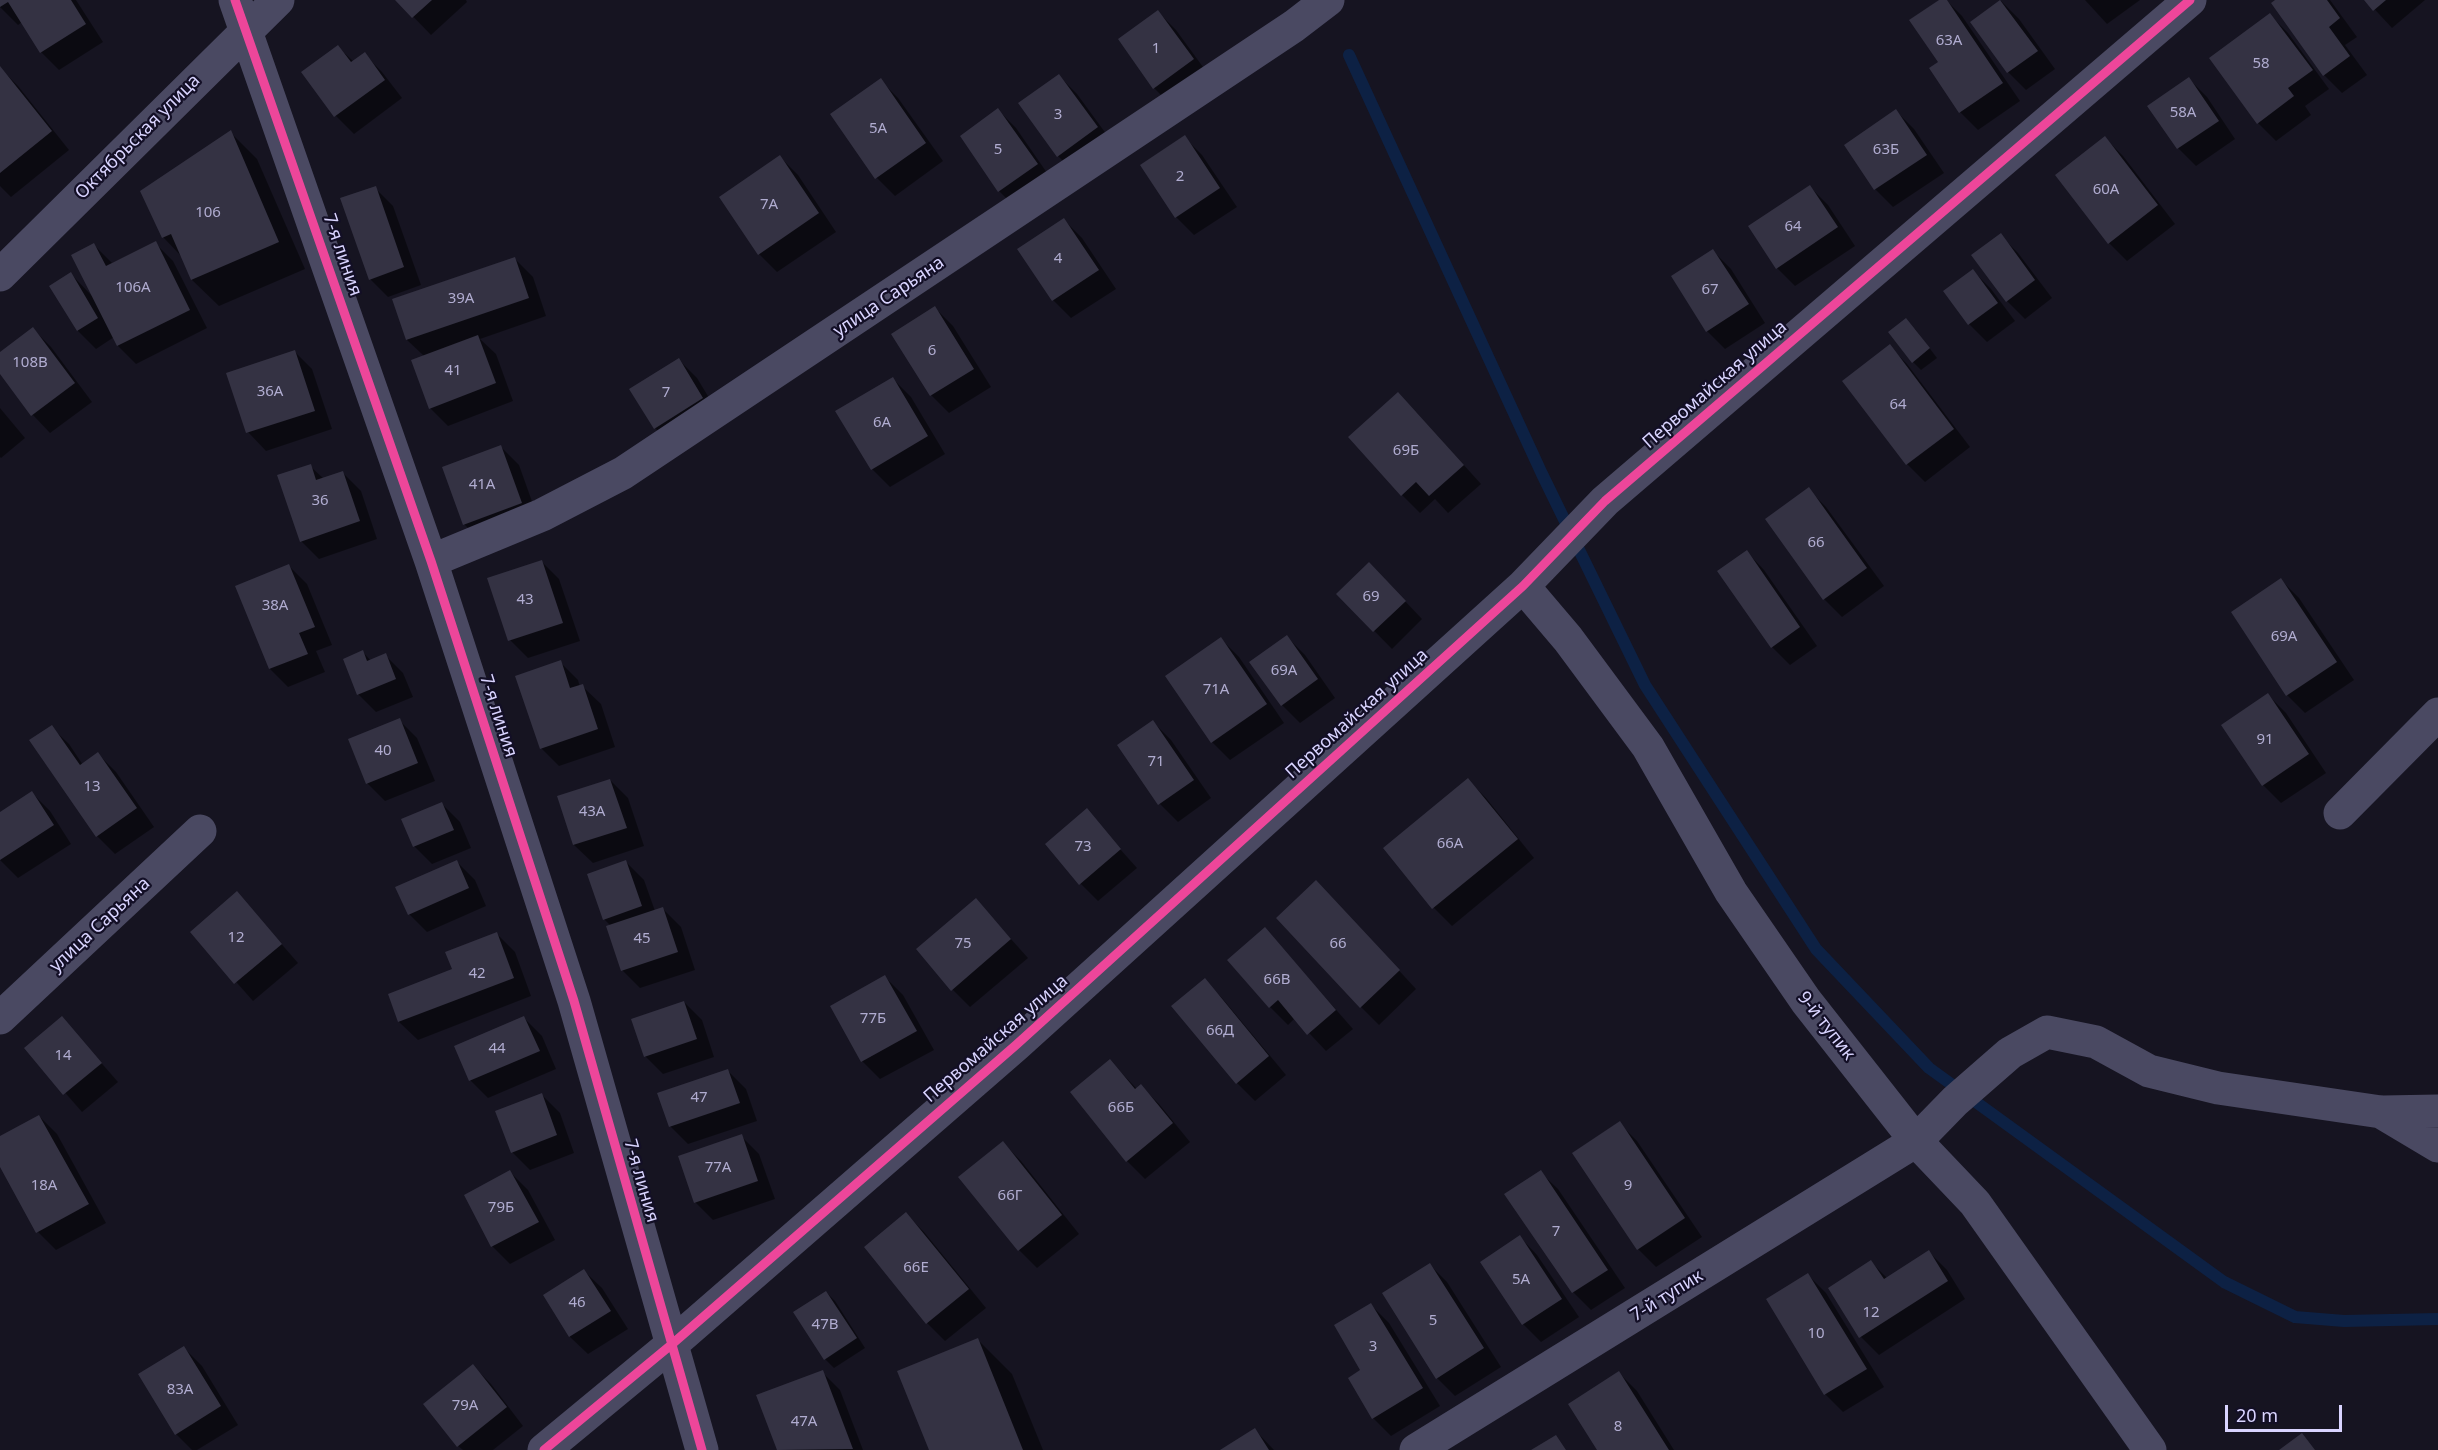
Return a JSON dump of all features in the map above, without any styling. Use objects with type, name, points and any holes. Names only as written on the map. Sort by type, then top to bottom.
[{"type":"street","name":"7-я линия","points":[[235,0],[431,561],[574,1001],[702,1450]]},
{"type":"street","name":"Октябрьская улица","points":[[0,275],[278,0]]},
{"type":"street","name":"улица Сарьяна","points":[[431,561],[542,515],[623,473],[1284,33],[1328,0]]},
{"type":"street","name":"Первомайская улица","points":[[544,1450],[671,1345],[1016,1045],[1523,586],[1605,501],[2190,0]]},
{"type":"street","name":"9-й тупик","points":[[1523,586],[1568,639],[1648,747],[1731,892],[1806,1001],[1916,1141],[1976,1203],[2150,1450]]},
{"type":"street","points":[[2340,813],[2438,714]]},
{"type":"street","name":"улица Сарьяна","points":[[0,1018],[200,831]]},
{"type":"street","name":"7-й тупик","points":[[1416,1450],[1916,1141],[1955,1101],[2010,1053],[2047,1032],[2096,1042],[2149,1071],[2218,1088],[2381,1112]]},
{"type":"street","points":[[2381,1112],[2438,1111]]},
{"type":"street","points":[[2381,1112],[2438,1146]]},
{"type":"building","points":[[0,0],[71,0],[86,24],[40,53],[8,2],[0,7]]},
{"type":"building","points":[[395,0],[432,0],[412,18]]},
{"type":"building","points":[[1939,0],[1947,0],[2003,83],[1959,113],[1929,68],[1938,62],[1909,20]]},
{"type":"building","points":[[2000,0],[2038,51],[2007,73],[1970,22]]},
{"type":"building","points":[[2275,0],[2327,0],[2340,18],[2329,27],[2350,56],[2323,76],[2271,3]]},
{"type":"building","points":[[2364,0],[2386,0],[2373,11]]},
{"type":"building","points":[[1158,10],[1194,59],[1153,89],[1118,39]]},
{"type":"building","points":[[2270,13],[2313,70],[2288,88],[2294,96],[2257,124],[2209,58]]},
{"type":"building","points":[[338,45],[351,62],[365,52],[385,80],[334,117],[301,72]]},
{"type":"building","points":[[0,66],[52,131],[0,173]]},
{"type":"building","points":[[1059,74],[1098,127],[1057,157],[1018,103]]},
{"type":"building","points":[[2189,77],[2219,121],[2177,149],[2147,106]]},
{"type":"building","points":[[881,78],[926,143],[875,179],[830,114]]},
{"type":"building","points":[[998,108],[1038,164],[998,192],[960,136]]},
{"type":"building","points":[[1896,109],[1927,155],[1874,190],[1844,145]]},
{"type":"building","points":[[231,130],[279,242],[191,280],[171,234],[162,238],[140,191]]},
{"type":"building","points":[[1185,135],[1220,188],[1175,218],[1140,165]]},
{"type":"building","points":[[2105,136],[2158,205],[2108,244],[2055,175]]},
{"type":"building","points":[[780,155],[819,213],[758,255],[719,197]]},
{"type":"building","points":[[1810,185],[1838,227],[1776,269],[1748,226]]},
{"type":"building","points":[[376,186],[404,267],[369,280],[340,198]]},
{"type":"building","points":[[1064,218],[1099,270],[1052,301],[1017,249]]},
{"type":"building","points":[[2001,233],[2035,280],[2006,302],[1971,255]]},
{"type":"building","points":[[156,241],[190,310],[117,346],[71,255],[94,243],[106,266]]},
{"type":"building","points":[[1713,249],[1749,304],[1706,332],[1671,276]]},
{"type":"building","points":[[515,257],[529,298],[406,340],[392,299]]},
{"type":"building","points":[[1973,269],[1998,303],[1968,325],[1943,291]]},
{"type":"building","points":[[71,272],[98,318],[77,331],[49,286]]},
{"type":"building","points":[[935,306],[974,369],[930,396],[891,334]]},
{"type":"building","points":[[1906,318],[1930,348],[1912,363],[1888,332]]},
{"type":"building","points":[[33,327],[75,383],[31,416],[0,374],[0,352]]},
{"type":"building","points":[[478,335],[496,383],[429,409],[411,360]]},
{"type":"building","points":[[1890,344],[1954,429],[1906,465],[1842,381]]},
{"type":"building","points":[[295,350],[315,411],[246,433],[226,373]]},
{"type":"building","points":[[679,358],[703,398],[654,429],[629,389]]},
{"type":"building","points":[[893,377],[928,436],[871,470],[835,411]]},
{"type":"building","points":[[1398,392],[1464,465],[1429,496],[1416,482],[1401,496],[1348,437]]},
{"type":"building","points":[[501,445],[522,503],[463,525],[442,467]]},
{"type":"building","points":[[311,464],[316,480],[343,471],[360,521],[300,542],[277,475]]},
{"type":"building","points":[[1809,487],[1867,568],[1823,600],[1765,519]]},
{"type":"building","points":[[1747,550],[1800,627],[1771,648],[1717,571]]},
{"type":"building","points":[[542,560],[563,623],[508,641],[487,578]]},
{"type":"building","points":[[1369,562],[1406,601],[1373,632],[1336,594]]},
{"type":"building","points":[[289,564],[315,627],[299,633],[308,654],[269,669],[235,586]]},
{"type":"building","points":[[2281,578],[2337,662],[2286,696],[2231,612]]},
{"type":"building","points":[[1287,635],[1318,679],[1281,706],[1249,662]]},
{"type":"building","points":[[1221,637],[1267,704],[1211,743],[1165,676]]},
{"type":"building","points":[[363,650],[367,661],[386,653],[396,679],[357,695],[343,659]]},
{"type":"building","points":[[561,660],[570,688],[583,684],[598,729],[540,749],[515,676]]},
{"type":"building","points":[[2268,693],[2309,754],[2262,786],[2221,725]]},
{"type":"building","points":[[400,718],[418,763],[366,784],[348,739]]},
{"type":"building","points":[[1153,720],[1194,780],[1158,805],[1117,745]]},
{"type":"building","points":[[52,725],[80,765],[98,752],[137,808],[96,837],[29,740]]},
{"type":"building","points":[[1468,778],[1518,839],[1432,909],[1383,848]]},
{"type":"building","points":[[610,779],[627,828],[573,845],[557,796]]},
{"type":"building","points":[[32,791],[54,825],[0,860],[0,812]]},
{"type":"building","points":[[442,802],[454,830],[413,847],[401,819]]},
{"type":"building","points":[[1087,808],[1121,849],[1079,885],[1045,844]]},
{"type":"building","points":[[457,860],[469,888],[408,915],[395,887]]},
{"type":"building","points":[[626,860],[642,906],[603,920],[587,874]]},
{"type":"building","points":[[1316,880],[1400,970],[1360,1008],[1276,918]]},
{"type":"building","points":[[237,891],[282,944],[234,984],[190,932]]},
{"type":"building","points":[[976,898],[1011,939],[951,991],[916,949]]},
{"type":"building","points":[[663,907],[678,952],[621,971],[606,926]]},
{"type":"building","points":[[1265,927],[1336,1010],[1307,1035],[1278,1000],[1269,1008],[1227,960]]},
{"type":"building","points":[[497,932],[514,978],[398,1022],[388,994],[452,969],[445,952]]},
{"type":"building","points":[[885,975],[917,1031],[861,1062],[830,1006]]},
{"type":"building","points":[[1205,978],[1269,1056],[1236,1084],[1171,1006]]},
{"type":"building","points":[[684,1001],[697,1039],[644,1057],[631,1019]]},
{"type":"building","points":[[62,1016],[102,1063],[63,1095],[24,1048]]},
{"type":"building","points":[[524,1016],[540,1051],[469,1081],[454,1046]]},
{"type":"building","points":[[1110,1059],[1135,1089],[1141,1084],[1173,1123],[1126,1162],[1070,1092]]},
{"type":"building","points":[[728,1069],[740,1103],[669,1127],[657,1093]]},
{"type":"building","points":[[542,1093],[557,1135],[511,1153],[495,1111]]},
{"type":"building","points":[[39,1115],[89,1204],[36,1233],[0,1167],[0,1136]]},
{"type":"building","points":[[1620,1121],[1685,1218],[1637,1250],[1572,1153]]},
{"type":"building","points":[[742,1134],[758,1181],[694,1203],[678,1156]]},
{"type":"building","points":[[1003,1141],[1062,1215],[1018,1251],[958,1177]]},
{"type":"building","points":[[510,1170],[539,1222],[491,1247],[464,1195]]},
{"type":"building","points":[[1541,1170],[1608,1270],[1572,1293],[1504,1194]]},
{"type":"building","points":[[906,1212],[969,1289],[926,1324],[864,1247]]},
{"type":"building","points":[[1520,1235],[1562,1299],[1522,1325],[1480,1262]]},
{"type":"building","points":[[1929,1250],[1948,1281],[1859,1338],[1828,1288],[1871,1260],[1884,1279]]},
{"type":"building","points":[[1430,1263],[1484,1348],[1436,1379],[1382,1293]]},
{"type":"building","points":[[584,1269],[611,1311],[569,1337],[543,1295]]},
{"type":"building","points":[[1808,1273],[1867,1369],[1824,1395],[1766,1299]]},
{"type":"building","points":[[826,1291],[857,1338],[824,1360],[793,1312]]},
{"type":"building","points":[[1371,1303],[1423,1388],[1372,1419],[1348,1378],[1360,1370],[1334,1325]]},
{"type":"building","points":[[978,1338],[1023,1450],[929,1450],[897,1371]]},
{"type":"building","points":[[184,1346],[221,1406],[175,1435],[138,1374]]},
{"type":"building","points":[[473,1364],[507,1407],[457,1447],[423,1404]]},
{"type":"building","points":[[823,1370],[853,1449],[777,1450],[756,1395]]},
{"type":"building","points":[[1619,1371],[1669,1450],[1597,1450],[1568,1404]]},
{"type":"building","points":[[1255,1428],[1269,1450],[1220,1450]]},
{"type":"building","points":[[2302,1433],[2315,1450],[2279,1450]]},
{"type":"building","points":[[1556,1435],[1566,1450],[1531,1450]]},
{"type":"waterway","points":[[1349,55],[1542,474],[1645,685],[1816,949],[1929,1068],[2224,1282],[2295,1317],[2344,1321],[2438,1319]]},
{"type":"cycle path","points":[[235,0],[431,561],[574,1001],[702,1450]]},
{"type":"cycle path","points":[[544,1450],[671,1345],[1016,1045],[1523,586],[1605,501],[2190,0]]}]
